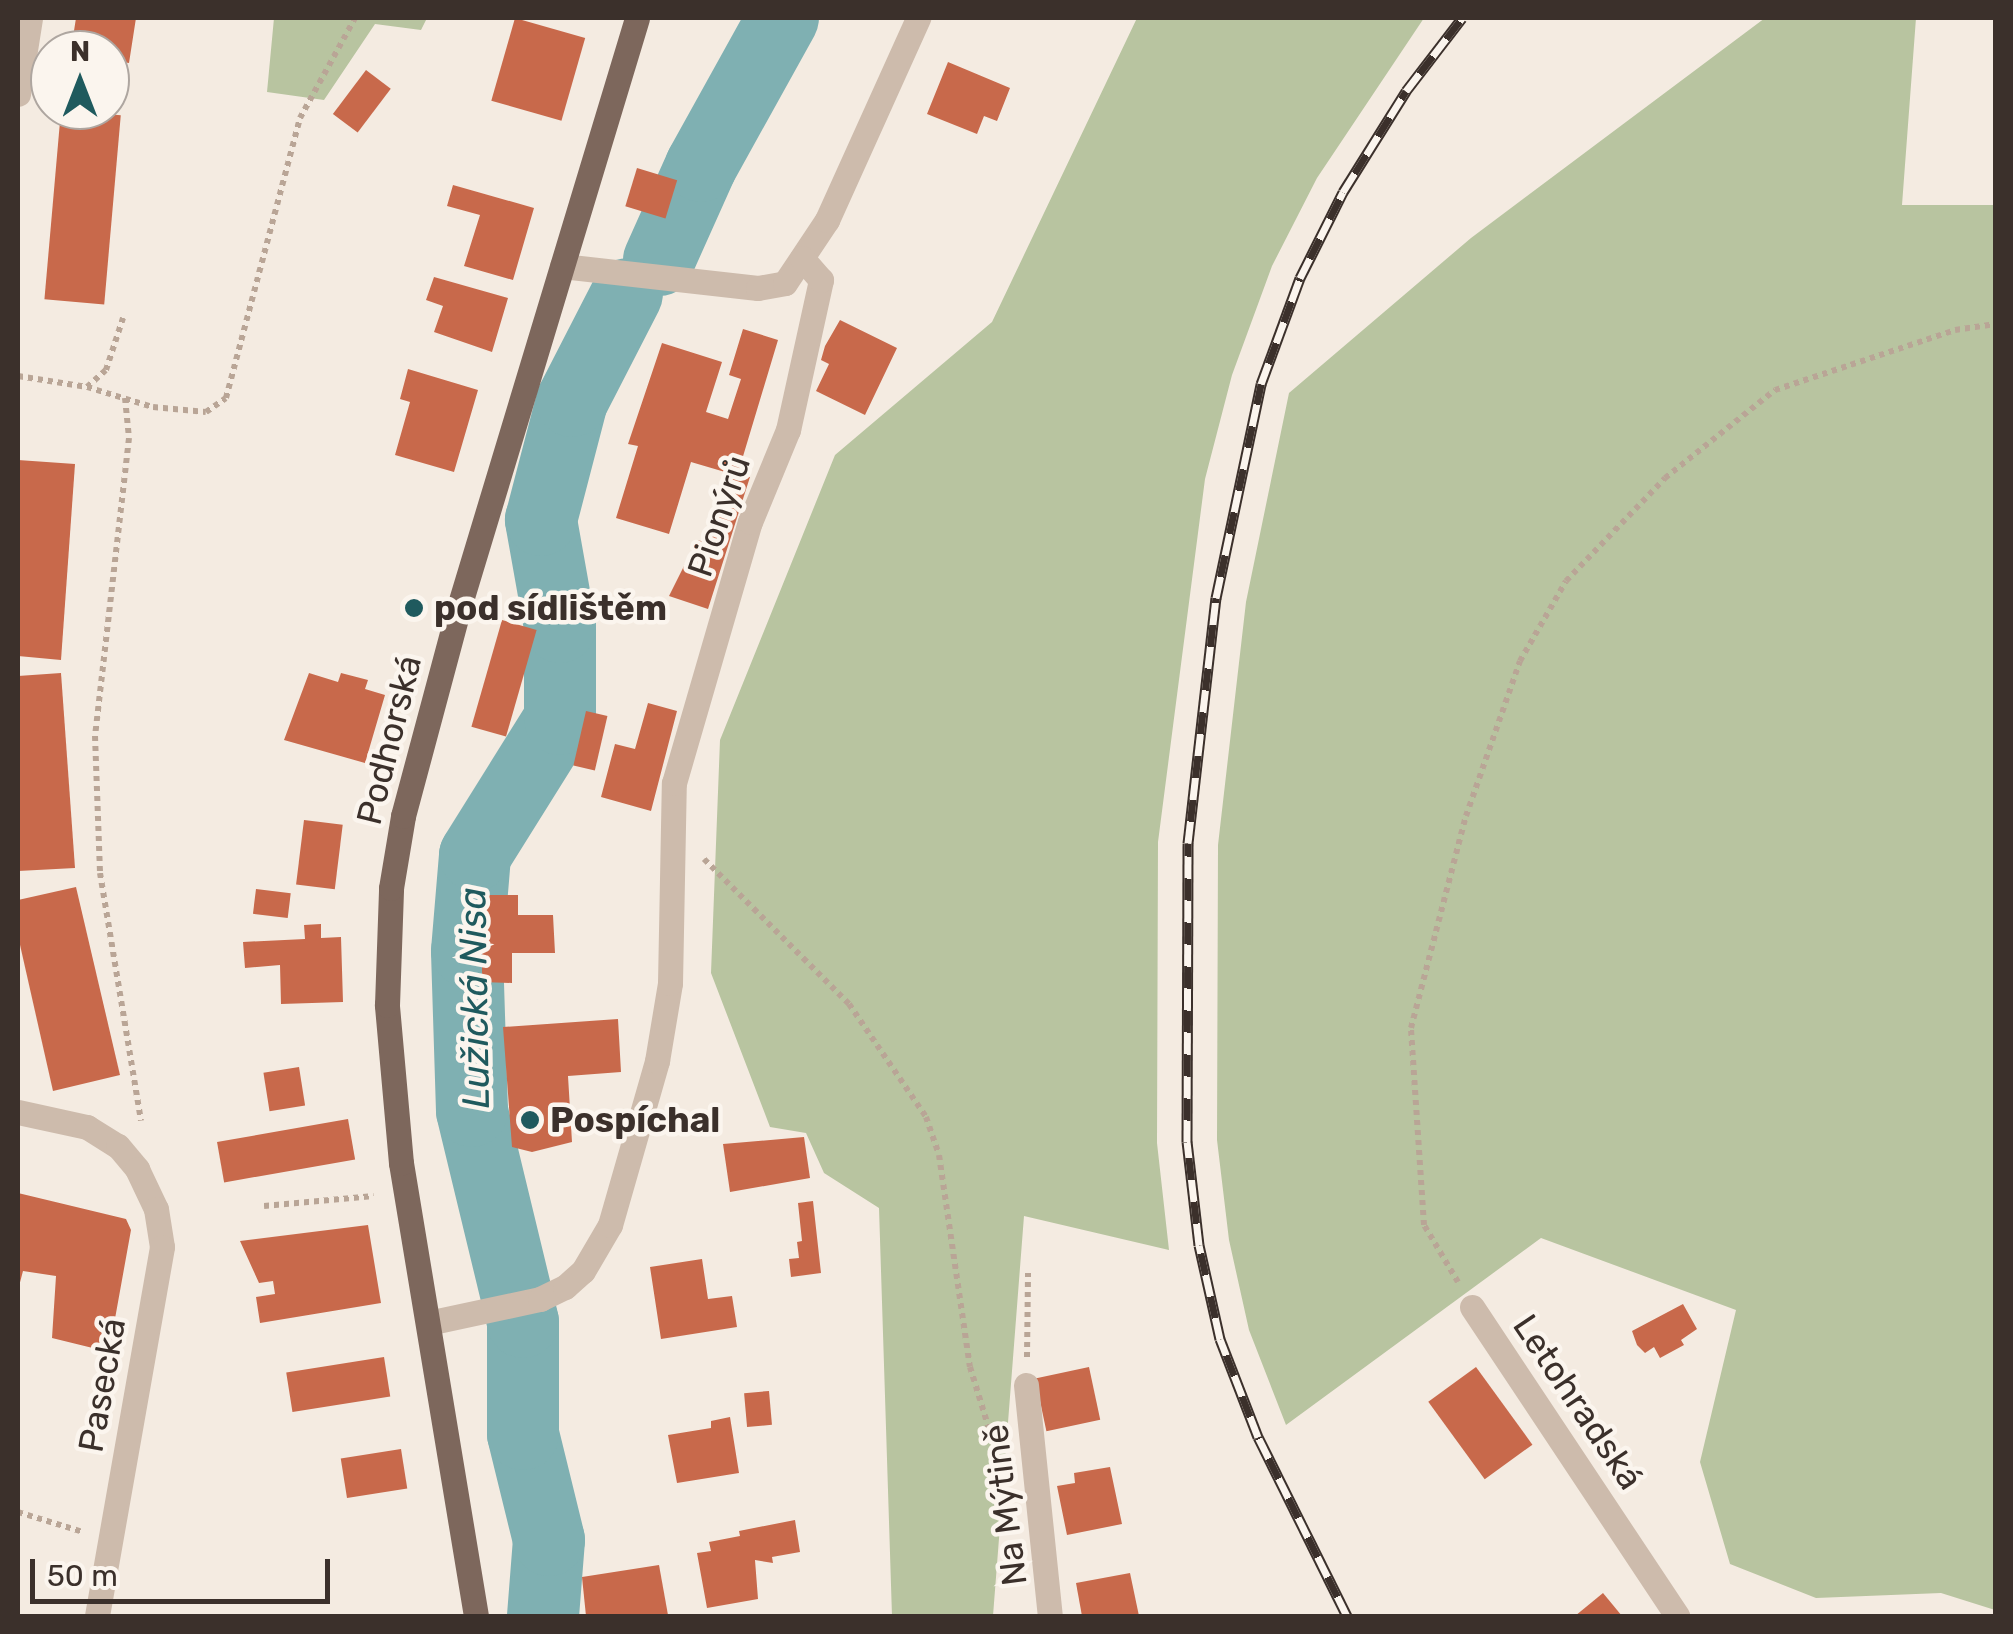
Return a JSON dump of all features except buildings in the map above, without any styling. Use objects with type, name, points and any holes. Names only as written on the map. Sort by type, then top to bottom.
[{"type":"main road","name":"Podhorská","points":[[476,1616],[405,1192],[387,1006],[391,888],[403,816],[637,18]]},
{"type":"street","points":[[18,94],[30,18]]},
{"type":"street","points":[[562,266],[758,288],[785,283],[826,220],[918,18]]},
{"type":"street","name":"Pionýrů","points":[[428,1323],[540,1299],[583,1271],[610,1225],[657,1062],[670,983],[674,784],[750,522],[788,430],[822,280],[802,258]]},
{"type":"street","points":[[18,1112],[87,1127],[138,1169]]},
{"type":"street","name":"Pasecká","points":[[97,1616],[156,1275],[156,1210],[138,1169]]},
{"type":"street","name":"Letohradská","points":[[1472,1307],[1678,1616]]},
{"type":"street","name":"Na Mýtině","points":[[1026,1385],[1050,1616]]},
{"type":"path","points":[[18,376],[206,412],[226,398],[300,118],[355,18]]},
{"type":"path","points":[[87,387],[106,370],[122,318]]},
{"type":"path","name":"Letohradská","points":[[1472,1307],[1424,1225],[1411,1028],[1472,799],[1520,661],[1566,581],[1664,478],[1775,390],[1955,330],[1996,324]]},
{"type":"path","points":[[125,398],[129,438],[95,736],[100,874],[142,1124],[138,1169]]},
{"type":"path","points":[[697,845],[726,888],[848,1004],[926,1118],[939,1156],[970,1367],[982,1418],[1004,1470]]},
{"type":"path","points":[[264,1206],[405,1192]]},
{"type":"path","points":[[1026,1385],[1028,1273]]},
{"type":"path","points":[[18,1512],[110,1541]]},
{"type":"green space","points":[[274,18],[427,18],[421,30],[375,24],[324,100],[267,92]]},
{"type":"green space","points":[[1137,18],[1424,18],[1317,178],[1272,266],[1232,375],[1205,479],[1158,842],[1157,1143],[1169,1250],[1024,1216],[993,1616],[892,1616],[879,1208],[824,1173],[806,1133],[770,1127],[711,973],[720,740],[835,455],[992,322]]},
{"type":"green space","points":[[1765,18],[1916,18],[1902,205],[1995,205],[1995,1610],[1941,1593],[1816,1598],[1730,1564],[1700,1462],[1736,1310],[1541,1238],[1286,1425],[1249,1330],[1229,1240],[1217,1140],[1218,845],[1246,602],[1289,393],[1471,238]]},
{"type":"waterway","name":"Lužická Nisa","points":[[659,260],[701,166],[783,18]]},
{"type":"waterway","name":"Lužická Nisa","points":[[543,1616],[549,1540],[523,1434],[523,1322],[472,1111],[467,951],[475,855],[560,719],[560,627],[541,520],[572,401],[627,294]]},
{"type":"railway","points":[[1347,1616],[1258,1437],[1220,1339],[1199,1245],[1187,1142],[1188,843],[1216,598],[1261,384],[1300,278],[1343,192],[1406,91],[1462,18]]},
{"type":"place","name":"pod sídlištěm","points":[[414,608]]},
{"type":"place","name":"Pospíchal","points":[[530,1120]]}]
